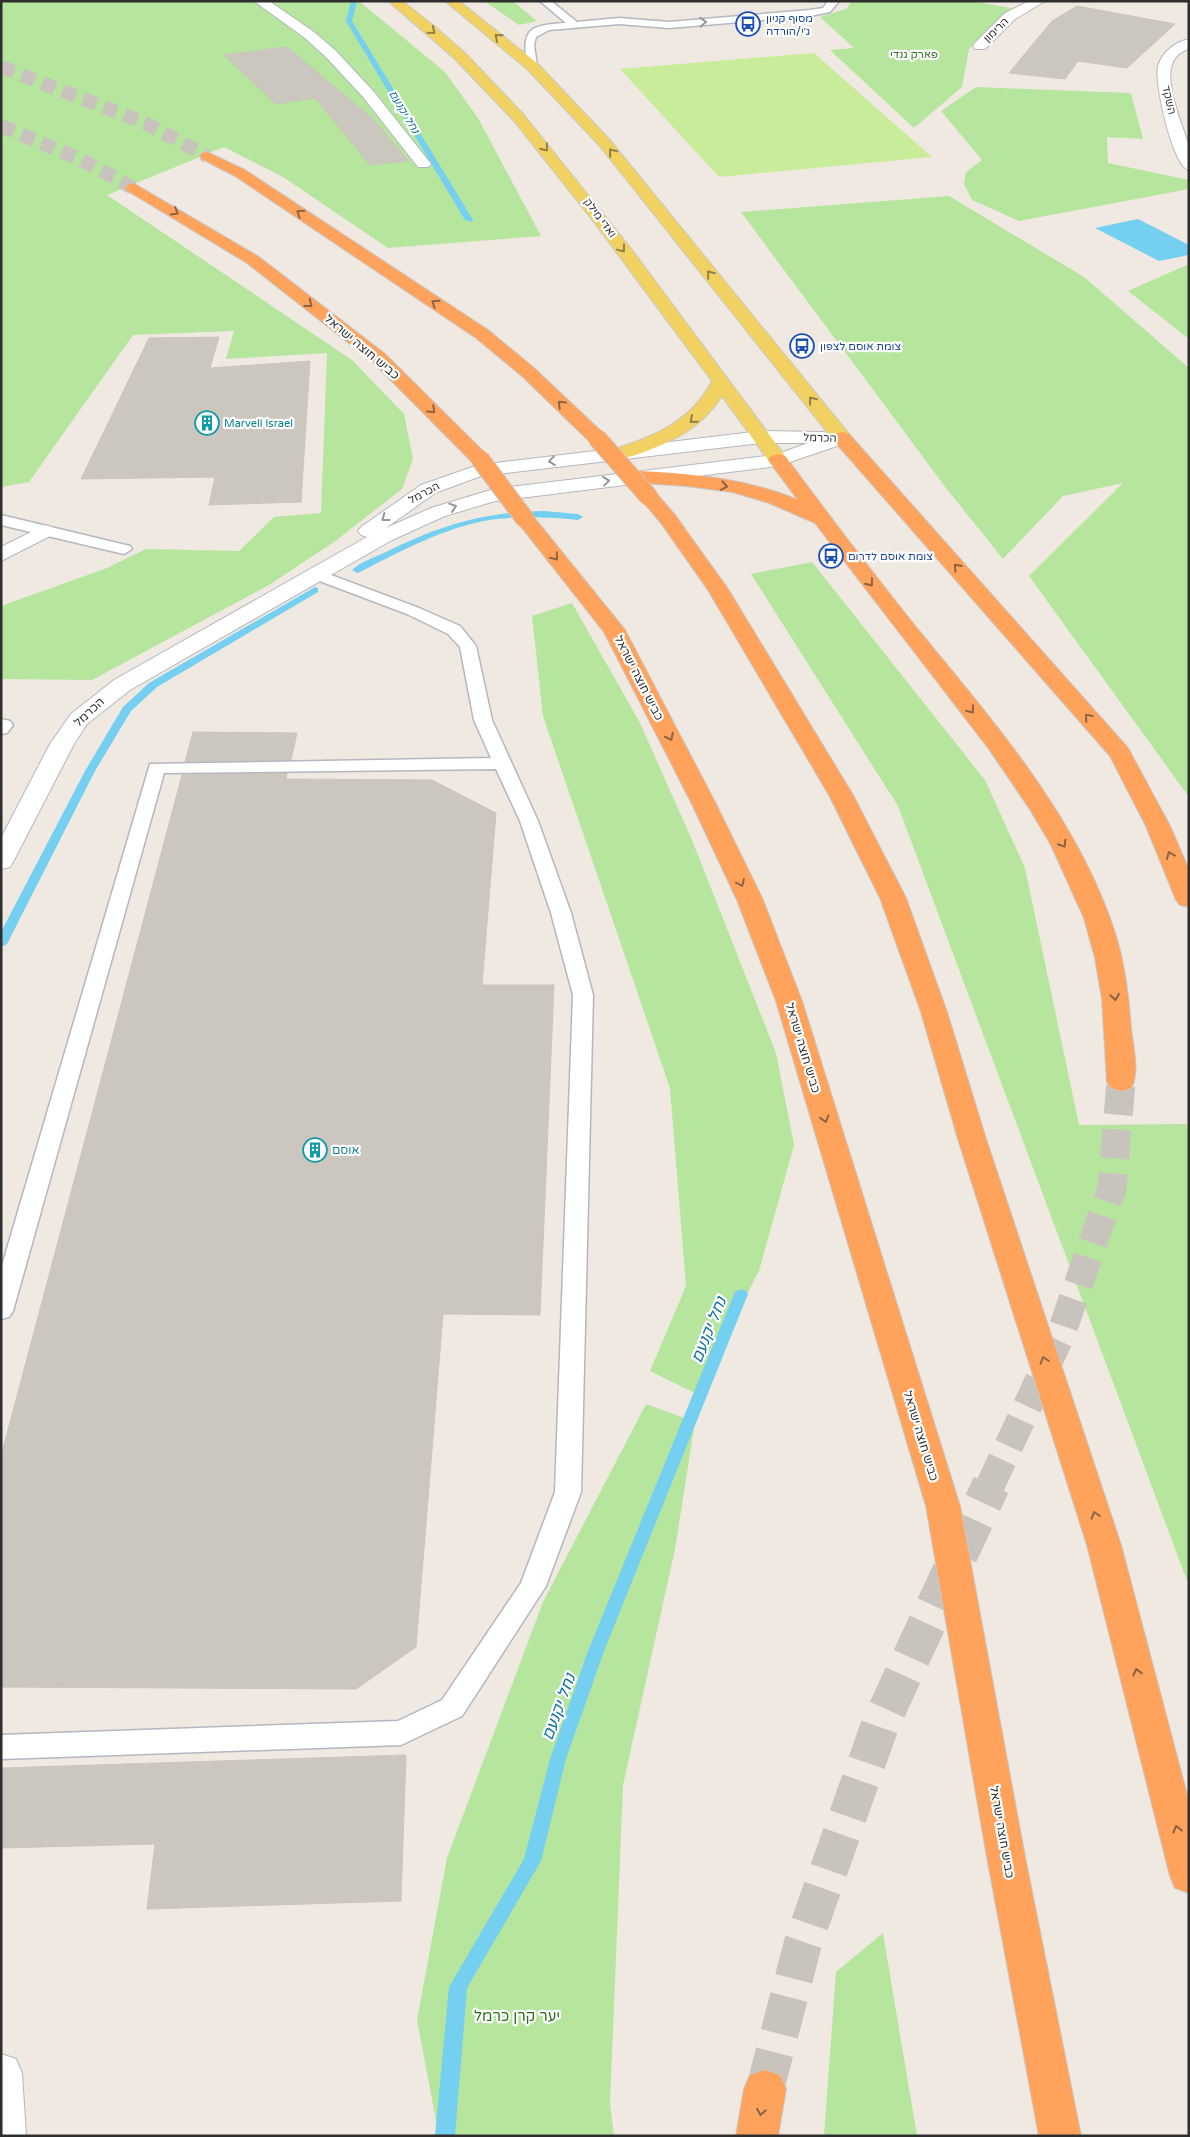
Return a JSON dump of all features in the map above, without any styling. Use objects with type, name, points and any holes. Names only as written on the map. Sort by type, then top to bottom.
[{"type":"highway","points":[[207,156],[240,173],[482,334],[528,372],[597,438],[645,487],[718,589],[841,795],[893,898],[934,1012],[972,1139],[1104,1545],[1189,1876]]},
{"type":"highway","name":"כביש חוצה ישראל","points":[[133,188],[253,260],[316,309],[378,358],[480,459],[614,630],[704,804],[750,900],[789,1001],[943,1506],[1006,1857],[1060,2136]]},
{"type":"highway","points":[[842,438],[1120,753],[1158,826],[1189,900]]},
{"type":"highway","points":[[778,460],[822,521],[990,734],[1068,850],[1097,919],[1114,989],[1121,1082]]},
{"type":"highway","points":[[645,487],[692,480],[764,495],[806,510],[822,521]]},
{"type":"highway","points":[[757,2136],[766,2089]]},
{"type":"main road","name":"ואדי מילק","points":[[394,1],[451,46],[514,110],[578,190],[778,460]]},
{"type":"main road","points":[[451,1],[532,66],[604,142],[842,438]]},
{"type":"main road","points":[[618,454],[670,436],[690,423],[715,395],[721,381]]},
{"type":"street","points":[[260,1],[329,50],[360,82],[423,164]]},
{"type":"street","name":"הרימון","points":[[980,46],[1010,16],[1039,1]]},
{"type":"street","name":"השקד","points":[[1189,43],[1169,55],[1163,72],[1169,106],[1189,166]]},
{"type":"street","name":"הכרמל","points":[[315,574],[409,500],[454,478],[492,469],[761,436],[842,438]]},
{"type":"street","name":"הכרמל","points":[[1,862],[62,744],[79,719],[122,685],[315,574],[410,524],[473,500],[494,495],[645,487],[778,460],[842,438]]},
{"type":"street","points":[[1,555],[45,531]]},
{"type":"street","points":[[1,2073],[5,2136]]},
{"type":"lane","points":[[545,1],[575,25]]},
{"type":"lane","points":[[532,66],[529,41],[532,36],[546,28],[620,21],[669,25],[810,13],[826,10],[834,1]]},
{"type":"lane","points":[[1,520],[124,549]]},
{"type":"lane","points":[[1,1747],[401,1733],[452,1708],[533,1586],[568,1492],[583,995],[558,904],[529,820],[483,720],[468,646],[454,630],[413,611],[315,574]]},
{"type":"lane","points":[[1,724],[4,725],[1,729]]},
{"type":"lane","points":[[1,1311],[156,768],[503,763]]},
{"type":"green space","points":[[1,1],[359,1],[445,72],[478,118],[541,236],[388,248],[283,177],[224,147],[107,195],[352,360],[404,414],[413,459],[402,489],[334,542],[269,585],[92,680],[1,679],[1,606],[107,568],[146,549],[239,551],[274,517],[321,513],[327,353],[226,359],[234,331],[133,335],[29,482],[1,487]]},
{"type":"green space","points":[[484,1],[513,1],[537,21],[519,25]]},
{"type":"green space","name":"פארק גנדי","points":[[852,1],[972,1],[1011,8],[969,49],[962,87],[914,128],[830,50],[854,48],[820,17],[846,9]]},
{"type":"green space","points":[[814,53],[932,157],[719,177],[620,69]]},
{"type":"green space","points":[[976,87],[1131,93],[1143,139],[1107,137],[1108,163],[1189,180],[1189,189],[1019,221],[972,200],[964,184],[966,172],[982,160],[941,111]]},
{"type":"green space","points":[[949,196],[1084,277],[1189,368],[1189,797],[1029,576],[1123,483],[1063,496],[1003,559],[946,488],[741,212]]},
{"type":"green space","points":[[1189,264],[1189,339],[1128,291]]},
{"type":"green space","points":[[812,562],[985,780],[1025,868],[1079,1125],[1187,1124],[1189,1135],[1189,1586],[898,806],[751,574]]},
{"type":"green space","points":[[572,603],[639,721],[692,840],[776,1053],[794,1145],[759,1271],[695,1393],[650,1371],[686,1286],[670,1088],[543,716],[532,616]]},
{"type":"green space","name":"יער קרן כרמל","points":[[646,1404],[695,1422],[675,1549],[623,1785],[610,2103],[614,2136],[439,2136],[417,2020],[447,1858],[543,1602]]},
{"type":"green space","points":[[883,1933],[917,2136],[824,2136],[836,1972]]},
{"type":"water","points":[[1138,219],[1189,245],[1189,255],[1159,261],[1095,228]]},
{"type":"building","points":[[1077,6],[1175,24],[1127,68],[1078,61],[1065,79],[1009,73],[1052,21]]},
{"type":"building","points":[[287,47],[373,119],[409,161],[370,165],[315,98],[276,104],[224,55]]},
{"type":"building","name":"Marvell Israel","points":[[219,337],[210,368],[310,361],[301,502],[209,505],[215,477],[81,479],[149,338]]},
{"type":"building","points":[[193,732],[297,733],[291,760],[185,762]]},
{"type":"building","name":"אוסם","points":[[287,773],[286,779],[432,780],[496,813],[482,985],[554,985],[540,1315],[443,1314],[416,1647],[356,1689],[1,1687],[1,1456],[182,775]]},
{"type":"building","points":[[406,1755],[401,1901],[147,1909],[155,1844],[1,1848],[1,1768]]},
{"type":"waterway","name":"נחל יקנעם","points":[[354,1],[349,21],[469,220]]},
{"type":"waterway","points":[[357,570],[438,532],[488,518],[515,514],[578,517]]},
{"type":"waterway","points":[[1,944],[90,771],[127,709],[153,685],[315,590]]},
{"type":"waterway","name":"נחל יקנעם","points":[[445,2136],[458,1987],[532,1861],[558,1759],[596,1651],[741,1294]]},
{"type":"tunnel","points":[[1,67],[145,123],[207,156]]},
{"type":"tunnel","points":[[1,126],[82,160],[133,188]]},
{"type":"tunnel","points":[[990,1486],[1061,1334],[1112,1188],[1121,1082]]},
{"type":"tunnel","points":[[765,2089],[803,1943],[880,1725],[991,1485]]},
{"type":"place","name":"מסוף קניון ג׳י/הורדה","points":[[748,24]]},
{"type":"place","name":"צומת אוסם לצפון","points":[[802,346]]},
{"type":"place","name":"Marvell Israel","points":[[207,423]]},
{"type":"place","name":"צומת אוסם לדרום","points":[[831,556]]},
{"type":"place","name":"אוסם","points":[[315,1150]]}]
